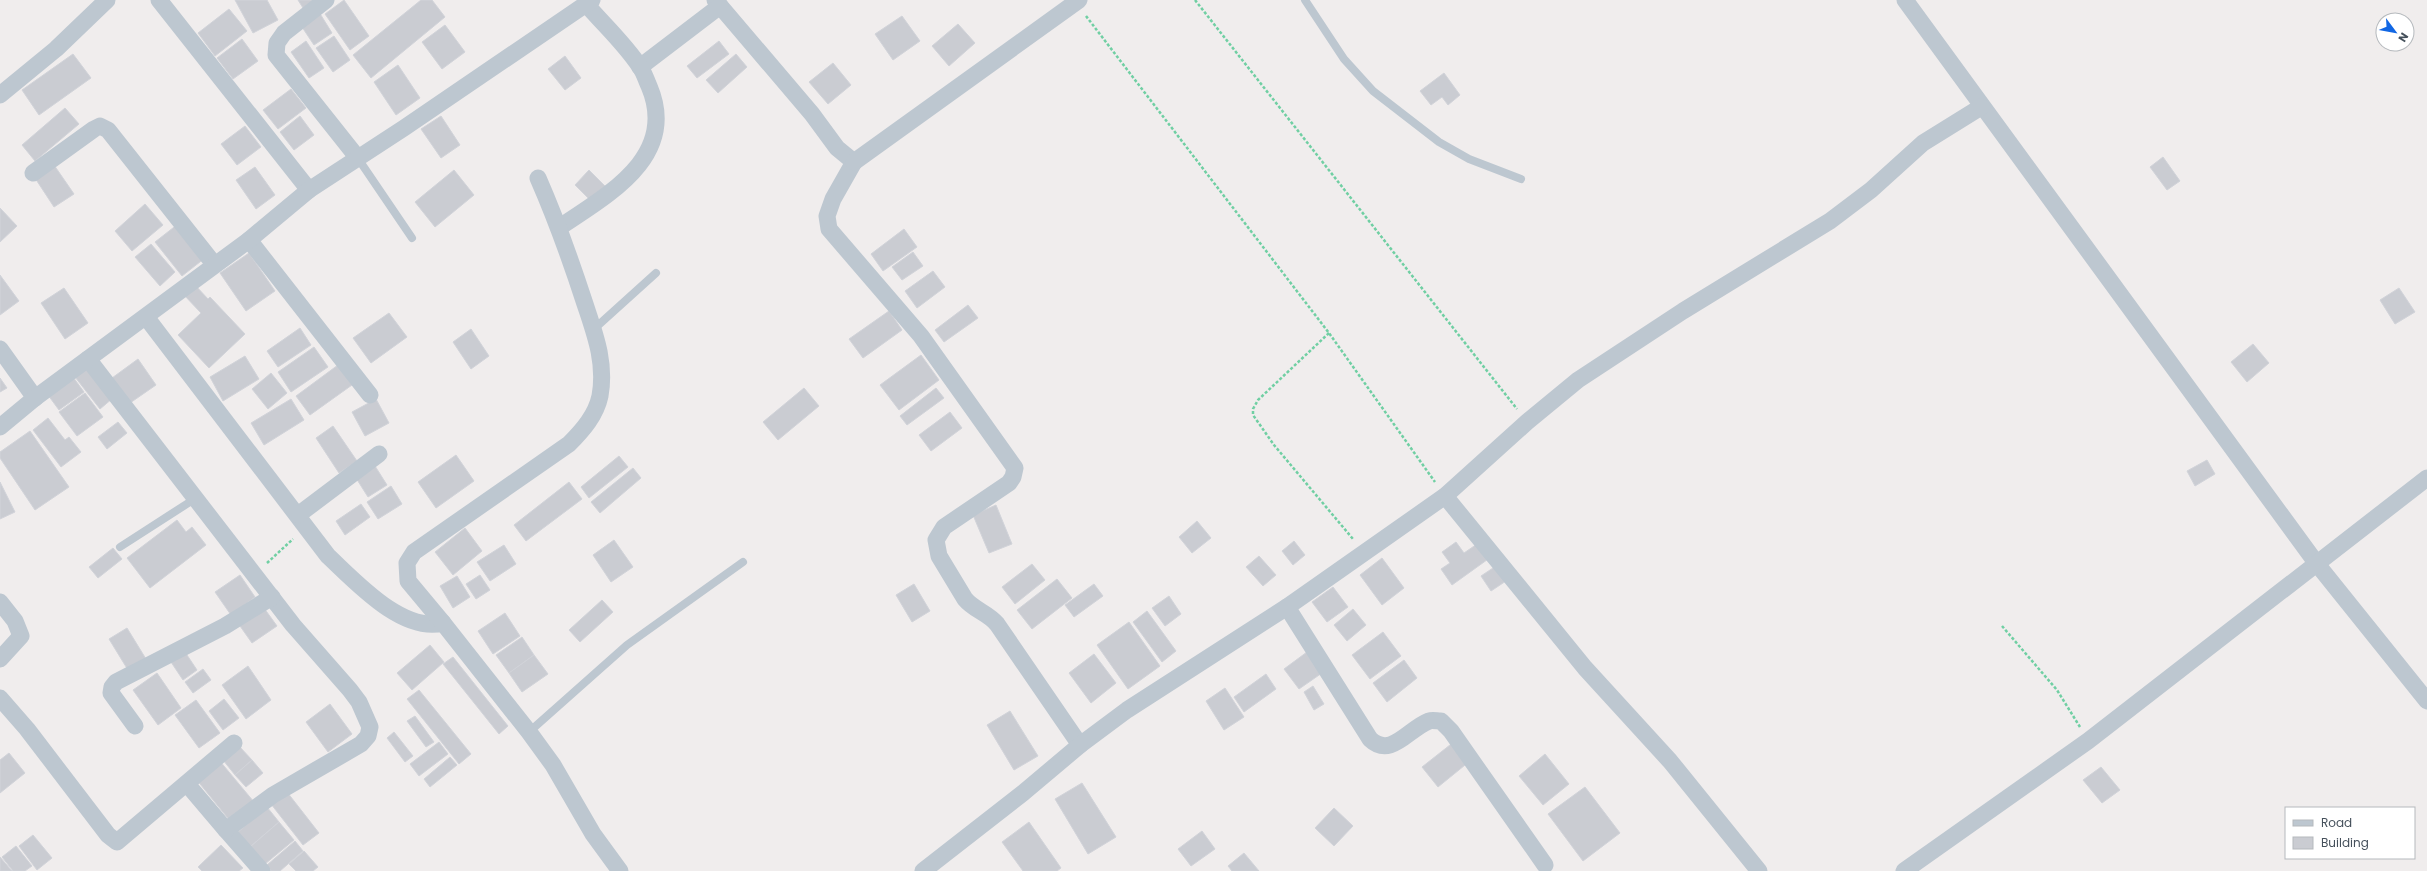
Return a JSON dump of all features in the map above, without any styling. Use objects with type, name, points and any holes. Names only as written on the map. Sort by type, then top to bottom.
[{"type":"street","points":[[0,95],[56,49],[107,0]]},
{"type":"street","points":[[159,0],[309,190]]},
{"type":"street","points":[[326,0],[284,33],[277,43],[276,55],[357,157]]},
{"type":"street","points":[[1905,0],[1981,107],[2019,154],[2317,564],[2427,701]]},
{"type":"street","points":[[1077,1],[854,162],[833,199],[826,216],[829,229],[921,336],[1015,468],[1013,477],[1009,483],[944,527],[936,540],[936,550],[970,605],[991,617],[997,624],[1080,745]]},
{"type":"street","points":[[0,427],[35,398],[248,240],[309,190],[357,157],[404,128],[589,2],[640,67],[653,96],[658,114],[654,138],[645,156],[632,174],[617,187],[560,227]]},
{"type":"street","points":[[640,67],[718,3],[812,114],[837,148],[854,162]]},
{"type":"street","points":[[923,871],[1023,793],[1080,745],[1127,710],[1287,607],[1445,496],[1527,422],[1578,380],[1683,311],[1830,221],[1871,190],[1923,143],[1981,107]]},
{"type":"street","points":[[33,173],[94,129],[100,126],[108,130],[214,264]]},
{"type":"street","points":[[538,178],[560,227],[594,329],[602,366],[600,397],[586,427],[569,444],[414,552],[407,563],[408,581],[529,732],[553,765],[593,834],[620,871]]},
{"type":"street","points":[[248,240],[370,394]]},
{"type":"street","points":[[146,317],[328,556],[367,591],[406,619],[431,626],[443,623]]},
{"type":"street","points":[[0,349],[35,398]]},
{"type":"street","points":[[88,359],[256,574],[272,597],[359,702],[370,727],[368,736],[361,744],[273,795],[226,830]]},
{"type":"street","points":[[302,522],[379,454]]},
{"type":"street","points":[[1904,871],[2088,741],[2427,478]]},
{"type":"street","points":[[1445,496],[1585,668],[1670,760],[1759,871]]},
{"type":"street","points":[[135,726],[111,693],[112,687],[116,682],[225,626],[272,597]]},
{"type":"street","points":[[0,602],[15,621],[21,636],[18,642],[0,659]]},
{"type":"street","points":[[1287,607],[1370,739],[1377,746],[1388,747],[1429,720],[1441,721],[1545,865]]},
{"type":"street","points":[[0,698],[27,729],[108,835],[117,842],[234,743]]},
{"type":"street","points":[[187,784],[262,871]]},
{"type":"lane","points":[[1305,0],[1344,59],[1373,91],[1445,145],[1469,159],[1521,179]]},
{"type":"lane","points":[[357,157],[412,238]]},
{"type":"lane","points":[[594,329],[656,273]]},
{"type":"lane","points":[[120,547],[197,498]]},
{"type":"lane","points":[[529,732],[627,645],[743,562]]},
{"type":"path","points":[[1195,0],[1527,422]]},
{"type":"path","points":[[1077,1],[1329,333],[1445,496]]},
{"type":"path","points":[[1329,333],[1258,400],[1253,409],[1253,415],[1274,445],[1364,552]]},
{"type":"path","points":[[256,574],[302,522]]},
{"type":"path","points":[[2002,626],[2057,690],[2088,741]]},
{"type":"building","points":[[235,0],[267,0],[278,20],[253,33]]},
{"type":"building","points":[[298,0],[315,0],[303,8]]},
{"type":"building","points":[[344,0],[369,36],[350,50],[325,14]]},
{"type":"building","points":[[421,0],[432,0],[445,17],[371,78],[353,55]]},
{"type":"building","points":[[229,9],[247,31],[215,56],[198,33]]},
{"type":"building","points":[[319,12],[332,33],[314,45],[300,24]]},
{"type":"building","points":[[902,16],[920,41],[893,60],[875,34]]},
{"type":"building","points":[[958,24],[975,43],[949,66],[932,46]]},
{"type":"building","points":[[445,25],[465,52],[442,69],[422,42]]},
{"type":"building","points":[[334,36],[350,60],[333,72],[316,48]]},
{"type":"building","points":[[242,39],[258,61],[233,79],[217,58]]},
{"type":"building","points":[[306,41],[324,68],[309,78],[291,52]]},
{"type":"building","points":[[719,41],[729,54],[697,78],[687,66]]},
{"type":"building","points":[[73,54],[91,78],[39,115],[22,90]]},
{"type":"building","points":[[736,54],[747,67],[718,93],[706,80]]},
{"type":"building","points":[[565,56],[581,78],[565,90],[548,69]]},
{"type":"building","points":[[833,63],[851,85],[828,104],[809,82]]},
{"type":"building","points":[[398,65],[420,98],[396,115],[374,82]]},
{"type":"building","points":[[1444,73],[1460,95],[1448,105],[1442,97],[1431,105],[1420,91]]},
{"type":"building","points":[[291,89],[306,108],[278,129],[263,110]]},
{"type":"building","points":[[65,108],[79,124],[35,161],[22,145]]},
{"type":"building","points":[[300,116],[314,135],[294,150],[280,132]]},
{"type":"building","points":[[441,116],[460,145],[441,158],[421,129]]},
{"type":"building","points":[[245,126],[261,147],[237,165],[221,144]]},
{"type":"building","points":[[2163,157],[2180,181],[2167,190],[2150,167]]},
{"type":"building","points":[[54,165],[74,194],[54,207],[35,178]]},
{"type":"building","points":[[255,167],[275,195],[256,209],[236,180]]},
{"type":"building","points":[[454,170],[474,195],[435,227],[415,202]]},
{"type":"building","points":[[589,170],[606,187],[592,202],[575,185]]},
{"type":"building","points":[[145,204],[163,225],[132,251],[115,231]]},
{"type":"building","points":[[0,208],[17,226],[0,242]]},
{"type":"building","points":[[178,224],[205,258],[182,276],[155,242]]},
{"type":"building","points":[[904,229],[917,247],[883,271],[871,254]]},
{"type":"building","points":[[151,244],[175,272],[160,286],[135,257]]},
{"type":"building","points":[[913,252],[923,266],[902,280],[892,267]]},
{"type":"building","points":[[249,253],[275,291],[246,311],[220,273]]},
{"type":"building","points":[[933,271],[945,287],[917,308],[905,291]]},
{"type":"building","points":[[0,275],[19,301],[0,315]]},
{"type":"building","points":[[195,285],[208,299],[210,297],[245,334],[209,368],[178,335],[201,313],[184,295]]},
{"type":"building","points":[[64,288],[88,323],[65,339],[41,303]]},
{"type":"building","points":[[2399,288],[2415,312],[2395,324],[2380,300]]},
{"type":"building","points":[[968,305],[978,318],[944,342],[935,330]]},
{"type":"building","points":[[889,311],[902,330],[863,358],[849,339]]},
{"type":"building","points":[[389,313],[407,337],[371,363],[353,338]]},
{"type":"building","points":[[300,328],[311,345],[278,367],[267,351]]},
{"type":"building","points":[[471,329],[489,356],[471,369],[453,342]]},
{"type":"building","points":[[2253,344],[2269,363],[2247,382],[2231,362]]},
{"type":"building","points":[[314,347],[328,367],[291,392],[278,372]]},
{"type":"building","points":[[921,355],[939,380],[899,410],[880,385]]},
{"type":"building","points":[[245,356],[259,379],[223,401],[210,377]]},
{"type":"building","points":[[138,359],[156,385],[130,403],[112,378]]},
{"type":"building","points":[[338,365],[352,385],[310,415],[296,396]]},
{"type":"building","points":[[89,366],[113,398],[100,409],[75,377]]},
{"type":"building","points":[[271,373],[287,393],[268,409],[252,389]]},
{"type":"building","points":[[73,377],[84,392],[59,410],[48,395]]},
{"type":"building","points":[[0,378],[7,388],[0,392]]},
{"type":"building","points":[[804,388],[819,406],[778,440],[763,422]]},
{"type":"building","points":[[936,388],[944,398],[907,425],[900,416]]},
{"type":"building","points":[[85,393],[103,417],[77,436],[59,412]]},
{"type":"building","points":[[291,399],[304,420],[264,445],[251,423]]},
{"type":"building","points":[[376,399],[389,423],[365,436],[352,412]]},
{"type":"building","points":[[950,412],[962,428],[931,451],[919,435]]},
{"type":"building","points":[[48,418],[65,440],[69,437],[81,452],[61,467],[33,430]]},
{"type":"building","points":[[118,422],[127,433],[107,449],[98,437]]},
{"type":"building","points":[[333,426],[357,461],[339,473],[316,438]]},
{"type":"building","points":[[30,431],[69,487],[35,510],[0,458],[0,452]]},
{"type":"building","points":[[456,455],[474,481],[436,508],[418,482]]},
{"type":"building","points":[[619,456],[628,467],[589,498],[581,487]]},
{"type":"building","points":[[2207,460],[2215,474],[2195,486],[2187,471]]},
{"type":"building","points":[[375,466],[387,485],[368,497],[356,478]]},
{"type":"building","points":[[633,468],[641,478],[600,513],[591,502]]},
{"type":"building","points":[[0,482],[15,512],[0,519]]},
{"type":"building","points":[[569,482],[582,499],[526,541],[514,525]]},
{"type":"building","points":[[391,486],[402,504],[378,519],[367,502]]},
{"type":"building","points":[[361,504],[370,517],[345,535],[336,521]]},
{"type":"building","points":[[996,505],[1012,544],[989,553],[973,515]]},
{"type":"building","points":[[177,520],[186,532],[192,527],[206,545],[150,588],[127,558]]},
{"type":"building","points":[[1197,521],[1211,538],[1192,553],[1179,537]]},
{"type":"building","points":[[465,528],[482,551],[453,575],[435,552]]},
{"type":"building","points":[[614,540],[633,567],[611,582],[593,555]]},
{"type":"building","points":[[1294,541],[1305,555],[1293,565],[1282,551]]},
{"type":"building","points":[[1456,542],[1464,553],[1480,542],[1491,557],[1452,585],[1441,569],[1450,563],[1442,552]]},
{"type":"building","points":[[504,545],[516,564],[490,581],[477,562]]},
{"type":"building","points":[[113,548],[122,559],[98,578],[89,567]]},
{"type":"building","points":[[1259,556],[1276,575],[1263,586],[1246,567]]},
{"type":"building","points":[[1382,558],[1404,588],[1382,605],[1360,575]]},
{"type":"building","points":[[1032,564],[1045,580],[1015,604],[1002,587]]},
{"type":"building","points":[[1499,564],[1509,579],[1491,591],[1481,576]]},
{"type":"building","points":[[240,575],[255,597],[231,615],[215,592]]},
{"type":"building","points":[[480,575],[490,590],[476,599],[466,584]]},
{"type":"building","points":[[457,576],[470,597],[453,608],[440,586]]},
{"type":"building","points":[[1057,579],[1072,598],[1032,629],[1017,610]]},
{"type":"building","points":[[914,584],[930,611],[912,622],[896,595]]},
{"type":"building","points":[[1094,584],[1103,596],[1074,617],[1065,605]]},
{"type":"building","points":[[1333,587],[1348,607],[1327,622],[1312,602]]},
{"type":"building","points":[[1169,596],[1181,614],[1165,626],[1152,608]]},
{"type":"building","points":[[602,600],[613,612],[580,642],[569,630]]},
{"type":"building","points":[[264,608],[277,626],[252,643],[240,626]]},
{"type":"building","points":[[1353,609],[1366,625],[1347,641],[1334,625]]},
{"type":"building","points":[[1147,611],[1176,651],[1162,662],[1133,622]]},
{"type":"building","points":[[505,613],[520,636],[493,654],[478,631]]},
{"type":"building","points":[[1129,622],[1160,666],[1128,689],[1097,645]]},
{"type":"building","points":[[127,628],[146,659],[128,670],[109,639]]},
{"type":"building","points":[[1383,632],[1401,656],[1370,679],[1352,655]]},
{"type":"building","points":[[522,637],[534,655],[509,673],[496,655]]},
{"type":"building","points":[[430,645],[444,662],[412,690],[397,673]]},
{"type":"building","points":[[185,652],[197,670],[183,680],[171,662]]},
{"type":"building","points":[[1307,652],[1322,673],[1299,689],[1284,669]]},
{"type":"building","points":[[1094,654],[1116,683],[1091,703],[1069,673]]},
{"type":"building","points":[[534,655],[548,674],[522,692],[509,673]]},
{"type":"building","points":[[453,657],[508,726],[499,734],[443,664]]},
{"type":"building","points":[[1404,660],[1417,678],[1387,702],[1373,683]]},
{"type":"building","points":[[248,666],[271,700],[246,719],[222,685]]},
{"type":"building","points":[[203,669],[211,680],[193,693],[185,682]]},
{"type":"building","points":[[157,673],[181,708],[158,725],[133,690]]},
{"type":"building","points":[[1266,674],[1276,689],[1244,712],[1234,697]]},
{"type":"building","points":[[1313,686],[1324,704],[1314,710],[1304,692]]},
{"type":"building","points":[[1225,688],[1244,717],[1224,730],[1206,701]]},
{"type":"building","points":[[419,690],[471,754],[459,764],[407,699]]},
{"type":"building","points":[[224,699],[239,718],[223,730],[209,711]]},
{"type":"building","points":[[196,700],[220,733],[199,748],[175,715]]},
{"type":"building","points":[[330,704],[352,734],[328,752],[306,722]]},
{"type":"building","points":[[1010,711],[1038,756],[1014,770],[987,725]]},
{"type":"building","points":[[415,716],[434,742],[426,747],[407,721]]},
{"type":"building","points":[[394,732],[413,756],[405,762],[387,738]]},
{"type":"building","points":[[1455,741],[1470,761],[1438,787],[1422,767]]},
{"type":"building","points":[[439,742],[448,754],[419,776],[410,764]]},
{"type":"building","points":[[239,746],[252,760],[235,775],[223,760]]},
{"type":"building","points":[[9,753],[25,773],[0,793],[0,760]]},
{"type":"building","points":[[1545,754],[1569,784],[1543,805],[1519,776]]},
{"type":"building","points":[[450,757],[457,765],[430,787],[424,779]]},
{"type":"building","points":[[219,760],[254,802],[231,822],[196,779]]},
{"type":"building","points":[[252,760],[263,773],[246,787],[235,775]]},
{"type":"building","points":[[2101,767],[2120,790],[2102,803],[2083,780]]},
{"type":"building","points":[[1082,783],[1116,837],[1088,854],[1055,799]]},
{"type":"building","points":[[1585,787],[1620,833],[1583,861],[1548,814]]},
{"type":"building","points":[[287,792],[319,833],[303,845],[271,804]]},
{"type":"building","points":[[267,807],[279,822],[250,847],[238,832]]},
{"type":"building","points":[[1334,808],[1353,826],[1334,846],[1315,828]]},
{"type":"building","points":[[279,822],[294,840],[265,864],[250,847]]},
{"type":"building","points":[[1029,822],[1061,868],[1057,871],[1023,871],[1002,842]]},
{"type":"building","points":[[1202,831],[1215,849],[1191,866],[1178,849]]},
{"type":"building","points":[[33,835],[52,858],[37,870],[19,846]]},
{"type":"building","points":[[295,841],[303,851],[280,871],[271,871],[267,865]]},
{"type":"building","points":[[221,845],[243,868],[239,871],[202,871],[198,867]]},
{"type":"building","points":[[16,846],[32,866],[25,871],[13,871],[2,857]]},
{"type":"building","points":[[304,851],[318,867],[313,871],[296,871],[289,864]]},
{"type":"building","points":[[1244,853],[1259,871],[1232,871],[1228,866]]},
{"type":"building","points":[[0,857],[12,871],[0,871]]}]
